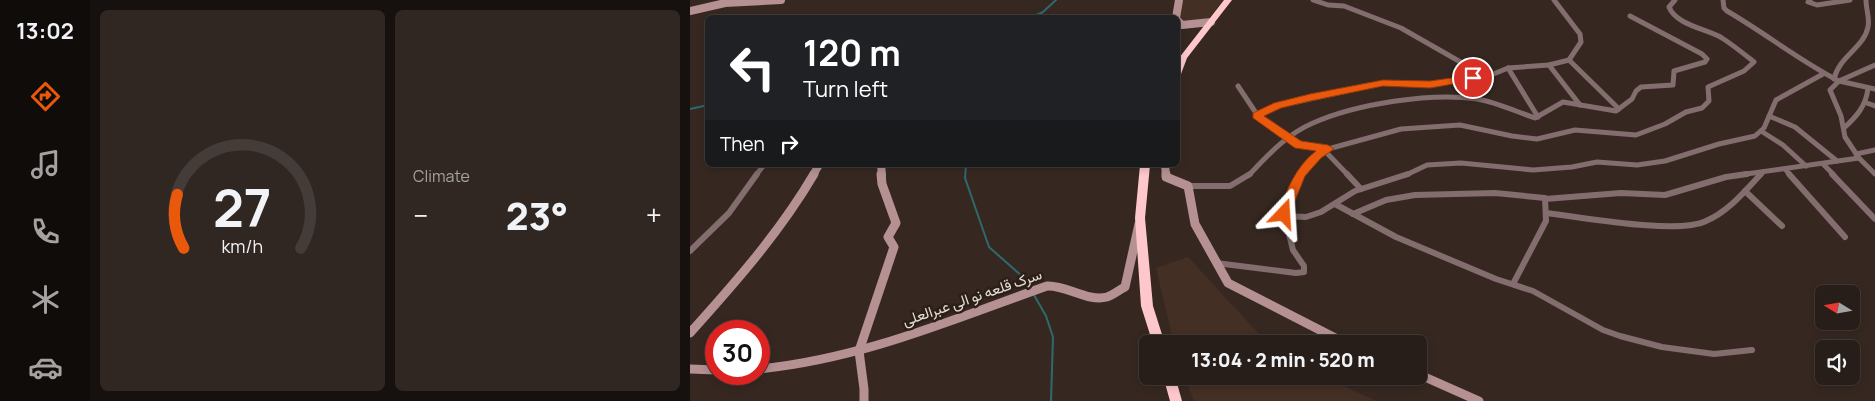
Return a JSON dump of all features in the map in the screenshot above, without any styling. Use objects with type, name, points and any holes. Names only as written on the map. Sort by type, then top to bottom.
[{"type":"highway","points":[[1180,66],[1183,58],[1228,0]]},
{"type":"highway","points":[[1145,167],[1140,218],[1148,306],[1156,335]]},
{"type":"highway","points":[[1172,385],[1176,401]]},
{"type":"street","points":[[690,11],[726,3],[781,0]]},
{"type":"street","points":[[1177,15],[1179,0]]},
{"type":"street","points":[[1313,0],[1328,5],[1344,6],[1401,28],[1464,64]]},
{"type":"street","points":[[1257,115],[1278,106],[1383,83],[1430,84],[1455,82],[1491,75],[1508,68],[1549,65],[1569,60],[1582,42],[1580,34],[1554,0]]},
{"type":"street","points":[[1216,263],[1303,273],[1305,268],[1293,250],[1284,216],[1290,195],[1301,174],[1318,155],[1326,150],[1401,129],[1460,125],[1536,139],[1576,130],[1636,135],[1666,124],[1686,112],[1702,108],[1709,101],[1708,87],[1744,70],[1754,62],[1722,38],[1674,16],[1669,8],[1670,4],[1675,0]]},
{"type":"street","points":[[1723,0],[1724,8],[1727,11],[1758,29],[1823,74],[1837,80],[1875,89]]},
{"type":"street","points":[[1810,0],[1808,2],[1810,4],[1818,6],[1850,0]]},
{"type":"street","points":[[1837,80],[1835,72],[1842,59],[1866,33],[1868,25],[1866,0]]},
{"type":"street","points":[[1538,117],[1562,102],[1616,111],[1632,99],[1641,87],[1673,85],[1674,71],[1705,62],[1707,59],[1702,54],[1630,16]]},
{"type":"street","points":[[1180,23],[1182,25],[1211,22]]},
{"type":"street","points":[[1569,60],[1619,109]]},
{"type":"street","points":[[1549,65],[1580,105]]},
{"type":"street","points":[[1875,65],[1837,80],[1830,90],[1844,128],[1845,137],[1858,156],[1875,174]]},
{"type":"street","points":[[1508,68],[1538,117]]},
{"type":"street","points":[[1284,216],[1306,217],[1322,212],[1361,189],[1400,178],[1427,165],[1478,164],[1533,170],[1572,167],[1597,162],[1644,165],[1665,161],[1719,144],[1748,139],[1764,128],[1776,100],[1823,74]]},
{"type":"street","points":[[1238,86],[1257,115],[1302,146],[1326,150],[1361,189]]},
{"type":"street","points":[[1844,128],[1858,116],[1867,103],[1868,88]]},
{"type":"street","points":[[1165,167],[1166,177],[1188,186],[1230,186],[1247,177],[1278,145],[1312,123],[1354,109],[1399,100],[1454,97],[1479,98],[1538,117]]},
{"type":"street","points":[[1867,103],[1875,106]]},
{"type":"street","points":[[1769,116],[1795,127],[1837,161]]},
{"type":"street","points":[[1761,131],[1783,145],[1806,166]]},
{"type":"street","points":[[1353,214],[1386,200],[1415,195],[1495,192],[1545,199],[1621,193],[1665,195],[1726,177],[1823,164],[1875,150]]},
{"type":"street","points":[[1823,164],[1875,219]]},
{"type":"street","points":[[690,251],[729,213],[763,167]]},
{"type":"street","points":[[690,334],[748,268],[798,200],[818,167]]},
{"type":"street","points":[[864,401],[866,392],[859,365],[859,351],[894,246],[888,237],[896,223],[882,184],[882,167]]},
{"type":"street","points":[[1785,169],[1845,237]]},
{"type":"street","points":[[1546,213],[1658,224],[1696,225],[1706,221],[1745,191],[1763,172]]},
{"type":"street","points":[[1188,186],[1195,224],[1228,283],[1329,335]]},
{"type":"street","points":[[1745,191],[1782,226]]},
{"type":"street","points":[[1513,284],[1546,221],[1545,199]]},
{"type":"street","points":[[1335,204],[1405,241],[1533,291],[1603,330],[1620,336],[1662,347],[1714,354],[1752,350]]},
{"type":"street","name":"سرک قلعه نو الی عبرالعلی","points":[[770,368],[788,367],[843,357],[1047,286],[1056,285],[1096,297],[1106,297],[1125,287],[1140,218]]},
{"type":"street","points":[[690,369],[705,370]]},
{"type":"street","points":[[1427,378],[1480,401]]},
{"type":"shaded area","points":[[1182,0],[1223,0],[1204,24],[1180,20],[1179,15]]},
{"type":"shaded area","points":[[1188,257],[1260,335],[1172,335],[1156,268]]},
{"type":"shaded area","points":[[1188,385],[1342,385],[1376,401],[1194,401]]},
{"type":"waterway","points":[[1036,15],[1043,12],[1056,0]]},
{"type":"waterway","points":[[690,109],[705,106]]},
{"type":"waterway","points":[[966,167],[965,178],[989,247],[1024,278],[1030,289]]},
{"type":"waterway","points":[[1034,295],[1046,316],[1053,337],[1051,401]]},
{"type":"route","points":[[1284,214],[1290,195],[1305,168],[1324,150],[1328,149],[1299,145],[1260,119],[1257,115],[1278,106],[1383,83],[1430,84],[1473,78]]}]
